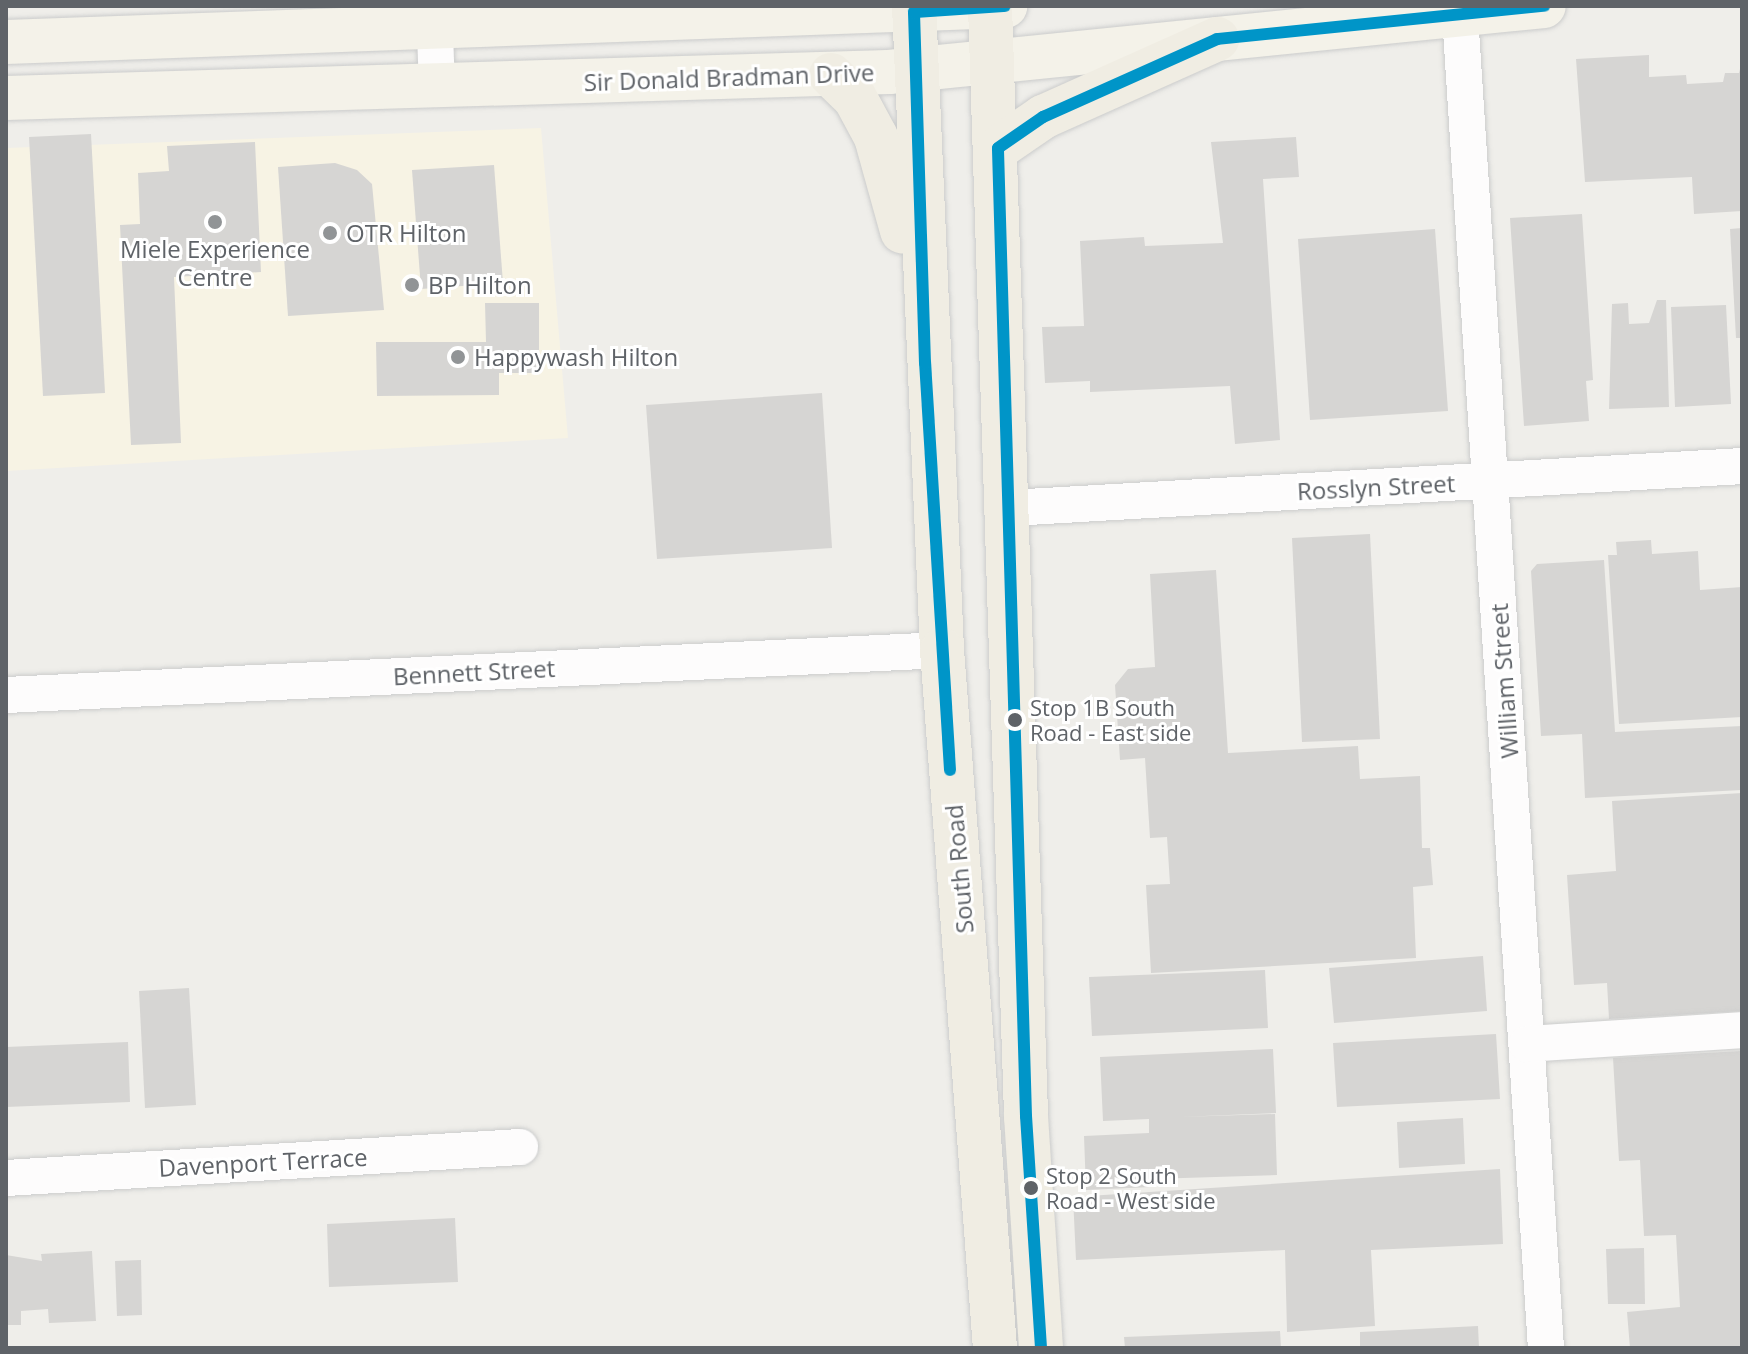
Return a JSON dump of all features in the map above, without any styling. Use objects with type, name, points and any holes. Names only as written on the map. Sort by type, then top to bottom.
[{"type":"highway","points":[[990,6],[1010,508],[1026,1116],[1041,1348]]},
{"type":"highway","name":"South Road","points":[[914,9],[925,363],[942,650],[995,1348]]},
{"type":"highway","points":[[998,148],[1043,117],[1217,39]]},
{"type":"highway","points":[[831,75],[862,111],[896,193],[925,363]]},
{"type":"main road","points":[[6,42],[435,17],[1005,6]]},
{"type":"main road","name":"Sir Donald Bradman Drive","points":[[6,98],[831,75],[1217,39],[1454,10],[1544,6]]},
{"type":"street","name":"William Street","points":[[1454,10],[1491,480],[1546,1348]]},
{"type":"street","points":[[435,17],[437,86]]},
{"type":"street","name":"Rosslyn Street","points":[[1010,508],[1742,466]]},
{"type":"street","name":"Bennett Street","points":[[6,695],[942,650]]},
{"type":"street","points":[[1527,1044],[1742,1030]]},
{"type":"street","name":"Davenport Terrace","points":[[6,1178],[520,1147]]},
{"type":"shaded area","points":[[541,128],[568,438],[6,471],[6,148]]},
{"type":"building","points":[[1649,55],[1649,77],[1686,75],[1687,84],[1723,82],[1725,73],[1739,73],[1742,61],[1742,211],[1694,214],[1692,177],[1585,182],[1576,59]]},
{"type":"building","points":[[91,134],[105,393],[43,396],[29,137]]},
{"type":"building","points":[[1296,137],[1299,177],[1263,179],[1280,440],[1235,444],[1230,386],[1090,392],[1090,381],[1045,383],[1042,327],[1084,326],[1080,241],[1144,237],[1145,246],[1223,243],[1211,142]]},
{"type":"building","points":[[255,142],[261,272],[174,277],[181,443],[131,445],[120,225],[140,224],[138,173],[169,171],[167,146]]},
{"type":"building","name":"OTR Hilton","points":[[335,163],[357,170],[372,184],[384,310],[288,316],[278,167]]},
{"type":"building","points":[[494,165],[503,283],[421,289],[412,170]]},
{"type":"building","points":[[1582,214],[1593,380],[1586,381],[1589,421],[1524,426],[1510,218]]},
{"type":"building","points":[[1742,228],[1742,338],[1736,338],[1730,229]]},
{"type":"building","points":[[1435,229],[1448,411],[1310,420],[1298,239]]},
{"type":"building","points":[[1657,300],[1666,300],[1669,407],[1609,409],[1612,304],[1628,303],[1629,324],[1649,323]]},
{"type":"building","name":"Happywash Hilton","points":[[485,303],[539,303],[539,373],[499,373],[499,395],[377,396],[376,342],[486,342]]},
{"type":"building","points":[[1726,305],[1731,404],[1675,407],[1671,307]]},
{"type":"building","points":[[822,393],[832,548],[657,559],[646,405]]},
{"type":"building","points":[[1370,534],[1380,739],[1302,742],[1292,538]]},
{"type":"building","points":[[1651,540],[1652,554],[1698,551],[1700,590],[1742,587],[1742,717],[1619,724],[1608,555],[1617,555],[1616,542]]},
{"type":"building","points":[[1604,560],[1615,732],[1742,726],[1742,790],[1585,798],[1582,734],[1541,736],[1531,571],[1537,564]]},
{"type":"building","points":[[1216,570],[1228,753],[1358,746],[1360,779],[1420,776],[1422,848],[1430,848],[1433,885],[1413,887],[1416,958],[1151,973],[1146,885],[1170,884],[1167,837],[1150,838],[1145,758],[1120,760],[1115,685],[1128,669],[1155,667],[1150,574]]},
{"type":"building","points":[[1742,793],[1742,1011],[1609,1019],[1607,983],[1574,985],[1567,875],[1616,871],[1612,801]]},
{"type":"building","points":[[1483,956],[1487,1011],[1334,1023],[1329,968]]},
{"type":"building","points":[[1265,970],[1268,1028],[1092,1036],[1089,977]]},
{"type":"building","points":[[189,988],[196,1105],[145,1108],[139,991]]},
{"type":"building","points":[[1496,1034],[1500,1099],[1337,1107],[1333,1043]]},
{"type":"building","points":[[128,1042],[130,1102],[6,1107],[6,1047]]},
{"type":"building","points":[[1273,1049],[1276,1113],[1179,1117],[1275,1114],[1277,1175],[1151,1179],[1151,1187],[1086,1190],[1084,1136],[1149,1133],[1149,1119],[1103,1121],[1100,1057]]},
{"type":"building","points":[[1742,1051],[1742,1348],[1630,1348],[1627,1312],[1680,1307],[1676,1235],[1644,1236],[1640,1160],[1619,1161],[1613,1058]]},
{"type":"building","points":[[1463,1118],[1465,1164],[1399,1168],[1397,1122]]},
{"type":"building","points":[[1500,1169],[1503,1244],[1371,1250],[1375,1326],[1287,1332],[1285,1250],[1076,1260],[1073,1197]]},
{"type":"building","points":[[455,1218],[458,1282],[329,1287],[327,1224]]},
{"type":"building","points":[[1644,1248],[1645,1304],[1608,1304],[1606,1249]]},
{"type":"building","points":[[92,1251],[96,1321],[49,1323],[48,1309],[21,1311],[21,1325],[6,1325],[6,1255],[42,1261],[41,1254]]},
{"type":"building","points":[[141,1260],[142,1315],[117,1316],[115,1261]]},
{"type":"building","points":[[1478,1326],[1479,1348],[1360,1348],[1360,1332]]},
{"type":"building","points":[[1280,1331],[1281,1348],[1125,1348],[1124,1337]]},
{"type":"transit line","points":[[950,770],[925,363],[914,12],[1005,6]]},
{"type":"transit line","points":[[1041,1348],[1026,1116],[998,148],[1043,117],[1217,39],[1544,6]]},
{"type":"place","name":"Miele Experience Centre","points":[[215,222]]},
{"type":"place","name":"OTR Hilton","points":[[330,233]]},
{"type":"place","name":"BP Hilton","points":[[412,285]]},
{"type":"place","name":"Happywash Hilton","points":[[458,357]]},
{"type":"place","name":"Stop 1B South Road - East side","points":[[1015,720]]},
{"type":"place","name":"Stop 2 South Road - West side","points":[[1031,1188]]}]
